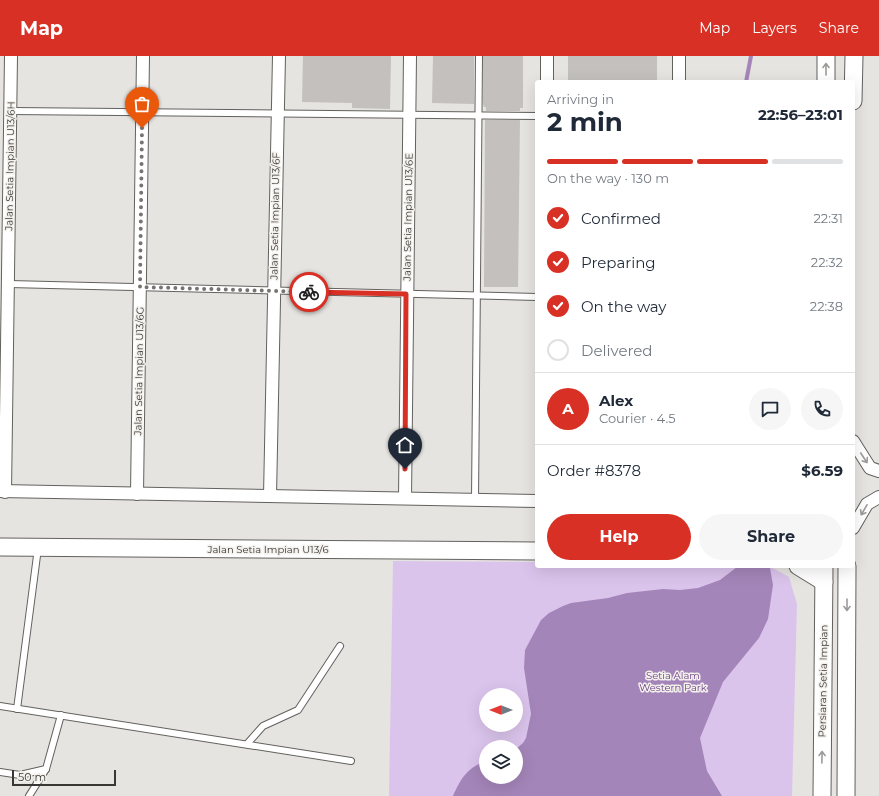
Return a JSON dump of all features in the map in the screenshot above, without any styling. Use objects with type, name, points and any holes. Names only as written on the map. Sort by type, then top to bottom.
[{"type":"street","name":"Jalan Setia Impian U13/6H","points":[[3,492],[9,284],[11,56]]},
{"type":"street","name":"Jalan Setia Impian U13/6G","points":[[137,494],[143,56]]},
{"type":"street","name":"Jalan Setia Impian U13/6F","points":[[270,496],[279,56]]},
{"type":"street","name":"Jalan Setia Impian U13/6E","points":[[405,498],[406,294],[410,56]]},
{"type":"street","points":[[547,56],[547,80]]},
{"type":"street","points":[[679,56],[679,80]]},
{"type":"street","points":[[826,56],[826,80]]},
{"type":"street","points":[[853,80],[854,56]]},
{"type":"street","points":[[855,444],[870,468],[879,471]]},
{"type":"street","points":[[3,492],[535,501]]},
{"type":"street","points":[[855,525],[867,504],[879,497]]},
{"type":"street","name":"Jalan Setia Impian U13/6","points":[[0,547],[535,551]]},
{"type":"street","points":[[804,568],[824,574]]},
{"type":"street","points":[[846,796],[847,568]]},
{"type":"street","name":"Persiaran Setia Impian","points":[[822,796],[824,574]]},
{"type":"lane","points":[[475,500],[479,56]]},
{"type":"lane","points":[[11,111],[535,116]]},
{"type":"lane","points":[[9,284],[535,297]]},
{"type":"lane","points":[[17,709],[38,547]]},
{"type":"lane","points":[[247,744],[263,726],[298,710],[340,646]]},
{"type":"lane","points":[[0,706],[351,761]]},
{"type":"lane","points":[[29,796],[46,769],[61,715]]},
{"type":"lane","points":[[0,772],[20,775],[46,769]]},
{"type":"green space","name":"Setia Alam Western Park","points":[[393,561],[535,562],[535,568],[773,568],[789,577],[797,604],[792,796],[389,796]]},
{"type":"shaded area","points":[[736,568],[770,568],[773,585],[768,619],[759,638],[723,682],[700,738],[707,771],[722,796],[453,796],[465,774],[479,764],[479,784],[523,784],[523,743],[526,738],[531,714],[524,668],[525,650],[541,620],[549,613],[571,603],[608,598],[627,593],[663,589],[680,590],[698,588],[720,580]]},
{"type":"building","points":[[303,56],[391,56],[390,109],[352,108],[352,103],[302,102]]},
{"type":"building","points":[[433,56],[474,56],[474,104],[432,103]]},
{"type":"building","points":[[483,56],[523,56],[523,108],[520,108],[520,111],[486,111],[486,107],[484,107],[483,104]]},
{"type":"building","points":[[568,56],[657,56],[657,80],[568,80]]},
{"type":"building","points":[[485,120],[520,120],[518,287],[484,287]]},
{"type":"waterway","points":[[746,80],[751,56]]},
{"type":"way so far","points":[[142,128],[140,287],[309,292]]},
{"type":"route","points":[[309,292],[406,294],[405,469]]}]
